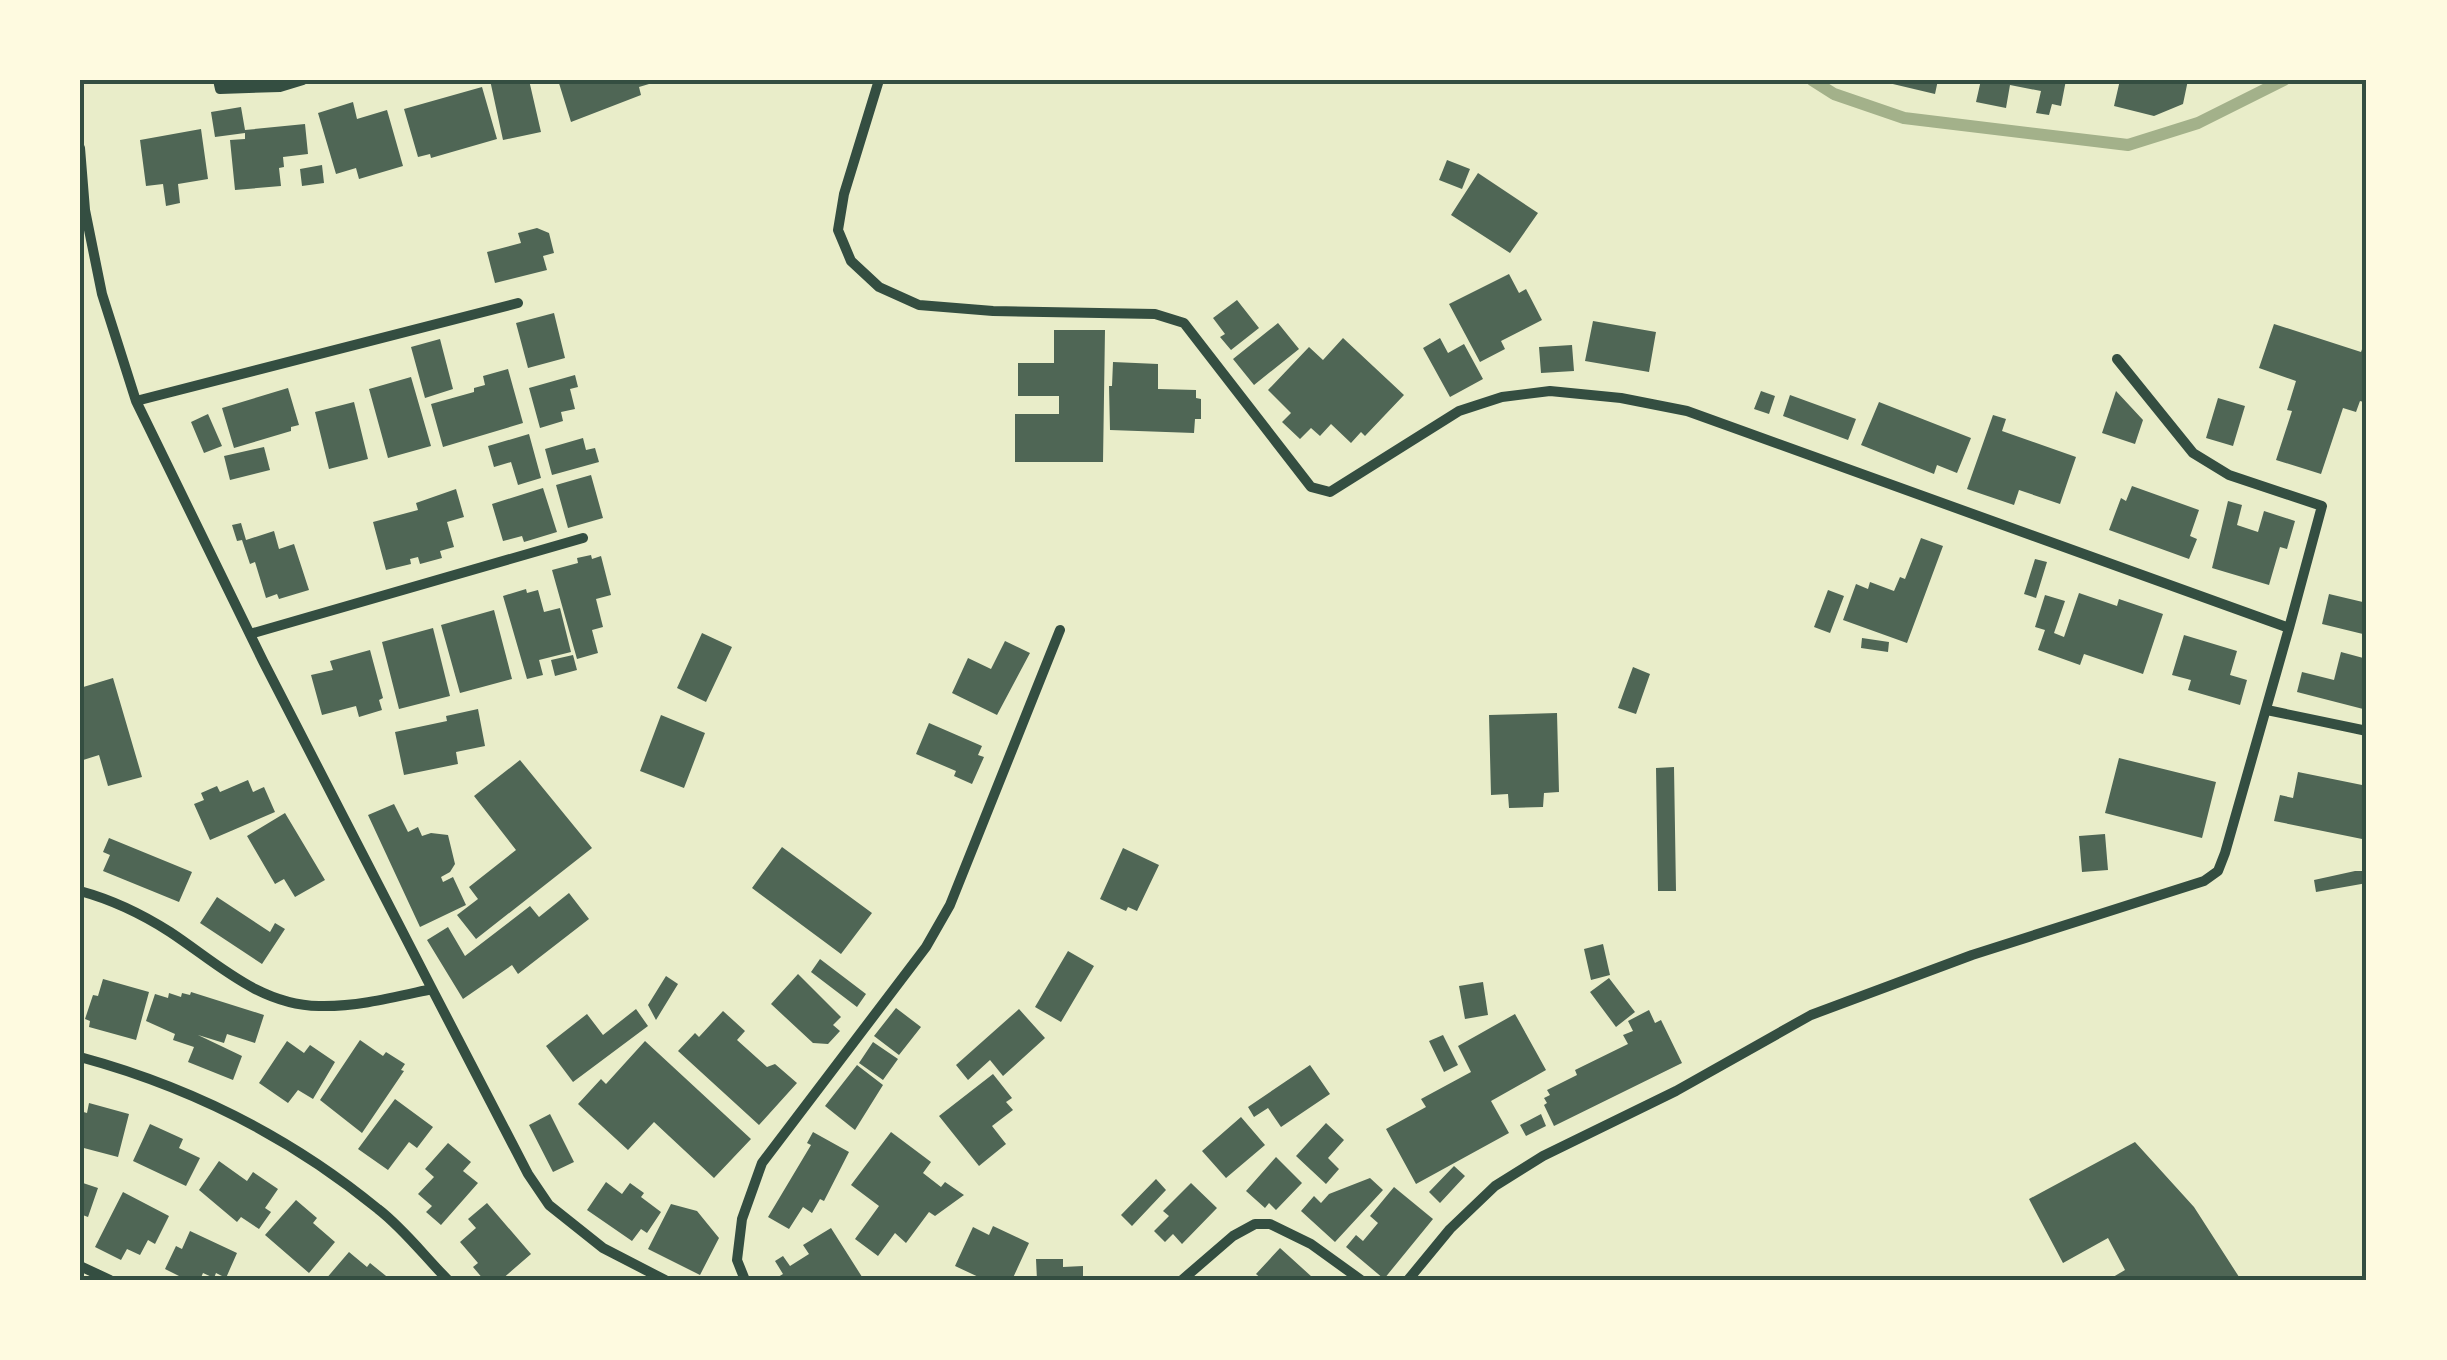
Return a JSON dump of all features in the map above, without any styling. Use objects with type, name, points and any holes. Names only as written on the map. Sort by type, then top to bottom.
[{"type":"street","points":[[218,80],[220,89],[280,87],[302,80]]},
{"type":"street","points":[[879,80],[844,194],[838,230],[851,261],[879,287],[919,305],[993,311],[1155,314],[1184,324],[1311,487],[1330,492],[1458,411],[1502,398],[1550,391],[1620,398],[1687,411],[2289,628]]},
{"type":"street","points":[[80,148],[85,210],[102,294],[136,401],[432,989],[528,1174],[549,1206],[603,1248],[665,1280]]},
{"type":"street","points":[[136,401],[518,303]]},
{"type":"street","points":[[1408,1280],[1450,1229],[1495,1186],[1543,1156],[1676,1091],[1810,1015],[1972,956],[2204,881],[2218,870],[2322,506],[2229,474],[2193,453],[2118,359]]},
{"type":"street","points":[[250,634],[583,538]]},
{"type":"street","points":[[745,1280],[737,1260],[742,1220],[762,1163],[926,947],[950,905],[1060,630]]},
{"type":"street","points":[[2266,710],[2367,730]]},
{"type":"street","points":[[80,891],[135,911],[242,983],[278,998],[315,1007],[356,1004],[432,989]]},
{"type":"street","points":[[80,1056],[184,1089],[294,1146],[381,1211],[448,1280]]},
{"type":"street","points":[[1182,1280],[1232,1236],[1255,1224],[1270,1224],[1311,1244],[1360,1280]]},
{"type":"street","points":[[80,1266],[110,1280]]},
{"type":"building","points":[[490,80],[529,80],[541,132],[503,140]]},
{"type":"building","points":[[558,80],[659,81],[639,87],[641,95],[571,122]]},
{"type":"building","points":[[1876,80],[1938,80],[1935,94]]},
{"type":"building","points":[[1981,80],[2066,80],[2061,106],[2052,104],[2049,115],[2036,113],[2041,91],[2010,85],[2006,108],[1976,102]]},
{"type":"building","points":[[2120,80],[2188,80],[2183,104],[2154,116],[2114,106]]},
{"type":"building","points":[[482,87],[497,139],[431,158],[430,154],[418,157],[404,109]]},
{"type":"building","points":[[353,102],[357,119],[387,110],[403,166],[359,179],[356,168],[336,174],[318,113]]},
{"type":"building","points":[[241,107],[245,130],[305,124],[308,154],[283,157],[284,167],[279,168],[281,186],[235,190],[230,140],[245,139],[245,133],[215,137],[211,112]]},
{"type":"building","points":[[201,129],[208,179],[178,184],[180,203],[166,206],[163,184],[146,186],[140,140]]},
{"type":"building","points":[[1447,160],[1470,169],[1462,189],[1439,180]]},
{"type":"building","points":[[322,165],[324,183],[302,186],[300,169]]},
{"type":"building","points":[[1478,173],[1538,213],[1510,253],[1451,215]]},
{"type":"building","points":[[537,228],[549,233],[554,253],[543,256],[547,270],[495,283],[487,252],[521,243],[518,233]]},
{"type":"building","points":[[1509,274],[1519,293],[1526,289],[1542,320],[1501,341],[1505,349],[1480,362],[1449,304]]},
{"type":"building","points":[[1237,300],[1259,328],[1231,350],[1220,337],[1225,334],[1213,318]]},
{"type":"building","points":[[554,313],[565,358],[528,368],[516,323]]},
{"type":"building","points":[[1593,321],[1656,332],[1649,372],[1585,361]]},
{"type":"building","points":[[1278,323],[1299,349],[1254,385],[1233,359]]},
{"type":"building","points":[[2274,324],[2361,352],[2367,336],[2367,403],[2360,401],[2356,412],[2343,408],[2321,474],[2276,460],[2292,411],[2287,410],[2296,381],[2259,368]]},
{"type":"building","points":[[1054,330],[1105,330],[1103,462],[1015,462],[1015,414],[1059,414],[1059,396],[1018,396],[1018,363],[1054,363]]},
{"type":"building","points":[[1343,338],[1404,395],[1365,436],[1361,432],[1351,443],[1331,424],[1320,436],[1311,428],[1300,439],[1282,422],[1291,413],[1268,390],[1309,347],[1323,360]]},
{"type":"building","points":[[1440,338],[1448,353],[1464,344],[1483,379],[1450,397],[1423,348]]},
{"type":"building","points":[[440,339],[453,389],[425,398],[411,347]]},
{"type":"building","points":[[1572,345],[1574,371],[1541,373],[1539,347]]},
{"type":"building","points":[[1113,362],[1158,364],[1158,389],[1196,390],[1196,398],[1201,399],[1201,419],[1195,419],[1194,433],[1110,430]]},
{"type":"building","points":[[508,369],[523,423],[443,447],[431,404],[474,392],[474,388],[485,385],[483,376]]},
{"type":"building","points":[[575,375],[578,387],[570,389],[575,409],[561,412],[563,421],[540,428],[529,388]]},
{"type":"building","points":[[411,377],[431,446],[388,458],[369,389]]},
{"type":"building","points":[[288,388],[299,425],[234,448],[222,408]]},
{"type":"building","points":[[1761,391],[1775,396],[1769,414],[1754,409]]},
{"type":"building","points":[[2116,391],[2143,420],[2135,444],[2102,433]]},
{"type":"building","points":[[1790,395],[1856,419],[1848,440],[1783,416]]},
{"type":"building","points":[[2218,398],[2245,406],[2233,446],[2206,438]]},
{"type":"building","points":[[354,402],[368,459],[329,469],[315,412]]},
{"type":"building","points":[[1879,402],[1971,438],[1957,473],[1937,465],[1934,474],[1861,445]]},
{"type":"building","points":[[208,414],[222,446],[204,453],[191,422]]},
{"type":"building","points":[[1993,415],[2006,419],[2002,431],[2076,457],[2060,504],[2019,490],[2014,505],[1967,489]]},
{"type":"building","points":[[529,434],[541,478],[518,485],[511,462],[494,467],[488,446]]},
{"type":"building","points":[[583,438],[586,450],[595,448],[599,462],[552,475],[545,449]]},
{"type":"building","points":[[264,447],[270,470],[230,480],[224,456]]},
{"type":"building","points":[[591,475],[603,518],[568,528],[556,485]]},
{"type":"building","points":[[2132,486],[2199,510],[2190,536],[2197,539],[2189,559],[2109,530],[2121,498],[2126,501]]},
{"type":"building","points":[[543,488],[557,532],[524,542],[522,536],[503,541],[492,504]]},
{"type":"building","points":[[456,489],[464,517],[447,522],[454,547],[440,551],[442,558],[420,564],[418,557],[410,559],[411,564],[386,570],[373,522],[418,510],[416,503]]},
{"type":"building","points":[[2228,501],[2242,505],[2237,525],[2258,532],[2264,511],[2295,521],[2287,549],[2280,547],[2269,585],[2212,568]]},
{"type":"building","points":[[241,523],[246,540],[274,531],[279,549],[294,544],[309,590],[279,599],[277,594],[266,598],[255,562],[250,564],[242,540],[237,541],[232,525]]},
{"type":"building","points":[[1921,538],[1943,546],[1907,643],[1843,620],[1856,584],[1868,589],[1870,582],[1894,591],[1900,577],[1905,579]]},
{"type":"building","points":[[591,555],[592,559],[601,556],[611,595],[596,599],[603,627],[592,630],[598,653],[577,659],[552,570]]},
{"type":"building","points":[[2035,559],[2047,562],[2036,598],[2024,594]]},
{"type":"building","points":[[526,589],[527,593],[538,590],[544,612],[560,608],[571,652],[539,660],[543,675],[527,679],[503,596]]},
{"type":"building","points":[[1828,590],[1844,596],[1830,633],[1814,627]]},
{"type":"building","points":[[2079,593],[2117,606],[2119,599],[2163,614],[2143,674],[2084,654],[2080,665],[2038,650],[2045,630],[2035,627],[2045,595],[2065,601],[2054,633],[2064,637]]},
{"type":"building","points":[[2329,594],[2367,603],[2367,635],[2322,624]]},
{"type":"building","points":[[494,610],[512,679],[460,693],[441,625]]},
{"type":"building","points":[[433,628],[450,696],[399,709],[382,642]]},
{"type":"building","points":[[702,633],[732,647],[706,702],[677,688]]},
{"type":"building","points":[[2184,635],[2237,651],[2230,675],[2247,680],[2240,705],[2188,690],[2191,680],[2172,675]]},
{"type":"building","points":[[1862,638],[1889,642],[1888,652],[1861,648]]},
{"type":"building","points":[[1005,641],[1030,653],[997,715],[952,693],[968,658],[991,669]]},
{"type":"building","points":[[370,650],[383,698],[379,700],[382,710],[359,717],[356,706],[322,715],[311,675],[333,670],[330,661]]},
{"type":"building","points":[[2341,652],[2367,659],[2367,710],[2297,692],[2302,672],[2334,680]]},
{"type":"building","points":[[573,655],[577,670],[555,676],[551,660]]},
{"type":"building","points":[[1633,667],[1650,674],[1636,714],[1618,708]]},
{"type":"building","points":[[113,678],[142,777],[108,786],[99,755],[80,761],[80,688]]},
{"type":"building","points":[[478,709],[485,746],[456,752],[458,764],[404,775],[395,732],[447,721],[446,716]]},
{"type":"building","points":[[1557,713],[1559,792],[1544,793],[1543,807],[1509,808],[1508,794],[1491,795],[1489,715]]},
{"type":"building","points":[[661,715],[705,733],[684,788],[640,771]]},
{"type":"building","points":[[929,723],[982,746],[978,755],[984,757],[972,784],[954,776],[956,771],[916,754]]},
{"type":"building","points":[[2119,758],[2216,782],[2202,838],[2105,813]]},
{"type":"building","points":[[520,760],[592,848],[476,939],[457,915],[478,899],[469,887],[516,850],[474,796]]},
{"type":"building","points":[[1674,767],[1676,891],[1658,891],[1656,768]]},
{"type":"building","points":[[2298,772],[2367,786],[2367,840],[2274,821],[2280,795],[2293,798]]},
{"type":"building","points":[[248,780],[253,792],[264,787],[275,812],[210,840],[194,804],[204,800],[201,793],[217,786],[220,792]]},
{"type":"building","points":[[394,804],[408,832],[418,827],[422,836],[448,835],[455,864],[441,877],[443,882],[453,877],[466,905],[420,927],[368,815]]},
{"type":"building","points":[[285,813],[325,880],[295,897],[284,879],[275,884],[247,836]]},
{"type":"building","points":[[2105,834],[2108,870],[2082,872],[2079,836]]},
{"type":"building","points":[[109,838],[192,872],[179,902],[103,871],[110,855],[103,852]]},
{"type":"building","points":[[782,847],[872,913],[841,954],[752,888]]},
{"type":"building","points":[[1123,848],[1159,865],[1137,911],[1128,907],[1126,911],[1100,899]]},
{"type":"building","points":[[2367,871],[2367,883],[2316,892],[2314,880]]},
{"type":"building","points":[[569,893],[589,919],[518,974],[512,965],[463,999],[427,940],[448,927],[465,956],[530,906],[539,917]]},
{"type":"building","points":[[217,897],[270,932],[275,923],[285,929],[262,964],[200,923]]},
{"type":"building","points":[[1603,944],[1610,975],[1591,980],[1584,949]]},
{"type":"building","points":[[1068,951],[1094,966],[1061,1022],[1035,1007]]},
{"type":"building","points":[[820,959],[866,994],[857,1007],[811,972]]},
{"type":"building","points":[[798,974],[841,1017],[833,1025],[840,1031],[828,1044],[813,1043],[771,1004]]},
{"type":"building","points":[[666,976],[678,984],[656,1020],[648,1005]]},
{"type":"building","points":[[1609,978],[1635,1012],[1616,1027],[1590,992]]},
{"type":"building","points":[[103,979],[149,992],[136,1040],[89,1027],[90,1021],[85,1019]]},
{"type":"building","points":[[1483,982],[1488,1015],[1465,1019],[1459,986]]},
{"type":"building","points":[[191,992],[264,1015],[255,1043],[227,1034],[224,1043],[198,1035],[242,1056],[233,1080],[188,1062],[194,1047],[173,1040],[175,1034],[146,1021],[155,994],[168,998],[169,993],[181,997],[182,993]]},
{"type":"building","points":[[896,1008],[921,1027],[899,1055],[874,1036]]},
{"type":"building","points":[[636,1009],[648,1026],[573,1082],[546,1046],[587,1014],[603,1035]]},
{"type":"building","points":[[1019,1009],[1045,1038],[1003,1076],[990,1060],[968,1080],[956,1065]]},
{"type":"building","points":[[1649,1010],[1655,1023],[1661,1020],[1682,1063],[1554,1126],[1544,1105],[1544,1098],[1550,1095],[1547,1090],[1577,1075],[1575,1070],[1628,1044],[1623,1035],[1633,1031],[1628,1021]]},
{"type":"building","points":[[723,1011],[745,1031],[737,1040],[767,1067],[775,1064],[797,1083],[759,1125],[678,1051],[695,1033],[699,1037]]},
{"type":"building","points":[[1515,1014],[1546,1070],[1491,1101],[1509,1133],[1416,1184],[1386,1129],[1426,1107],[1421,1099],[1471,1072],[1458,1046]]},
{"type":"building","points":[[1443,1035],[1458,1065],[1444,1072],[1429,1041]]},
{"type":"building","points":[[360,1040],[383,1056],[386,1052],[405,1064],[362,1133],[320,1100]]},
{"type":"building","points":[[287,1041],[304,1053],[310,1045],[335,1062],[313,1099],[298,1090],[288,1103],[259,1083]]},
{"type":"building","points":[[645,1041],[751,1139],[714,1178],[654,1122],[628,1150],[578,1104],[601,1079],[606,1084]]},
{"type":"building","points":[[873,1042],[898,1059],[883,1080],[859,1063]]},
{"type":"building","points":[[857,1065],[883,1085],[855,1130],[825,1106]]},
{"type":"building","points":[[1310,1065],[1330,1094],[1281,1127],[1268,1108],[1254,1117],[1248,1107]]},
{"type":"building","points":[[993,1074],[1012,1098],[1006,1102],[1013,1110],[992,1126],[1006,1144],[979,1166],[939,1116]]},
{"type":"building","points":[[395,1099],[433,1127],[417,1148],[409,1142],[388,1170],[358,1149]]},
{"type":"building","points":[[89,1103],[129,1114],[118,1157],[80,1147],[80,1111],[87,1113]]},
{"type":"building","points":[[550,1114],[574,1162],[553,1172],[529,1125]]},
{"type":"building","points":[[1541,1114],[1546,1126],[1526,1136],[1520,1125]]},
{"type":"building","points":[[1241,1117],[1265,1145],[1226,1178],[1202,1151]]},
{"type":"building","points":[[1326,1123],[1344,1140],[1328,1158],[1339,1169],[1326,1184],[1296,1156]]},
{"type":"building","points":[[150,1124],[183,1139],[179,1148],[200,1158],[186,1186],[133,1161]]},
{"type":"building","points":[[813,1132],[849,1152],[824,1201],[820,1199],[812,1213],[803,1207],[789,1229],[768,1217],[811,1145],[807,1143]]},
{"type":"building","points":[[891,1132],[931,1162],[923,1173],[941,1187],[945,1182],[964,1195],[935,1216],[929,1212],[906,1243],[895,1233],[878,1256],[855,1239],[879,1206],[851,1185]]},
{"type":"building","points":[[2135,1142],[2194,1207],[2241,1280],[2108,1280],[2125,1270],[2108,1238],[2063,1263],[2029,1199]]},
{"type":"building","points":[[448,1143],[471,1162],[463,1171],[478,1183],[441,1225],[426,1212],[432,1206],[418,1194],[434,1177],[425,1169]]},
{"type":"building","points":[[1276,1157],[1302,1183],[1276,1210],[1269,1203],[1265,1208],[1246,1191]]},
{"type":"building","points":[[219,1161],[247,1181],[253,1172],[278,1189],[265,1208],[271,1212],[259,1229],[241,1217],[237,1222],[199,1190]]},
{"type":"building","points":[[1454,1166],[1465,1176],[1440,1203],[1429,1192]]},
{"type":"building","points":[[1370,1178],[1383,1190],[1335,1242],[1301,1211],[1314,1196],[1321,1203],[1329,1194]]},
{"type":"building","points":[[1156,1179],[1166,1190],[1132,1226],[1121,1215]]},
{"type":"building","points":[[80,1182],[98,1188],[88,1217],[80,1214]]},
{"type":"building","points":[[606,1182],[622,1194],[630,1183],[661,1212],[647,1233],[641,1229],[632,1241],[587,1210]]},
{"type":"building","points":[[1191,1183],[1217,1208],[1182,1244],[1173,1234],[1165,1242],[1154,1231],[1169,1216],[1163,1211]]},
{"type":"building","points":[[1394,1187],[1433,1219],[1384,1279],[1346,1247],[1356,1235],[1363,1241],[1378,1223],[1370,1216]]},
{"type":"building","points":[[123,1192],[169,1216],[155,1244],[148,1240],[140,1255],[127,1249],[121,1260],[95,1247]]},
{"type":"building","points":[[296,1200],[317,1218],[313,1223],[335,1242],[309,1273],[265,1235]]},
{"type":"building","points":[[487,1203],[531,1254],[501,1280],[484,1280],[473,1267],[478,1263],[460,1242],[476,1228],[468,1219]]},
{"type":"building","points":[[671,1204],[697,1211],[719,1238],[700,1275],[648,1249]]},
{"type":"building","points":[[993,1226],[1029,1243],[1012,1280],[985,1280],[955,1266],[973,1227],[989,1235]]},
{"type":"building","points":[[831,1228],[864,1280],[780,1280],[778,1277],[783,1274],[775,1261],[783,1256],[790,1266],[809,1254],[803,1245]]},
{"type":"building","points":[[190,1231],[237,1253],[226,1278],[203,1273],[200,1280],[187,1280],[165,1269],[176,1246],[182,1249]]},
{"type":"building","points":[[1280,1248],[1312,1277],[1310,1280],[1263,1280],[1256,1274]]},
{"type":"building","points":[[349,1252],[367,1267],[370,1263],[391,1280],[325,1280]]},
{"type":"building","points":[[1036,1259],[1063,1259],[1063,1267],[1083,1266],[1083,1277],[1101,1276],[1101,1280],[1037,1280]]},
{"type":"waterway","points":[[1812,80],[1834,94],[1904,118],[2128,145],[2198,123],[2284,80]]}]
